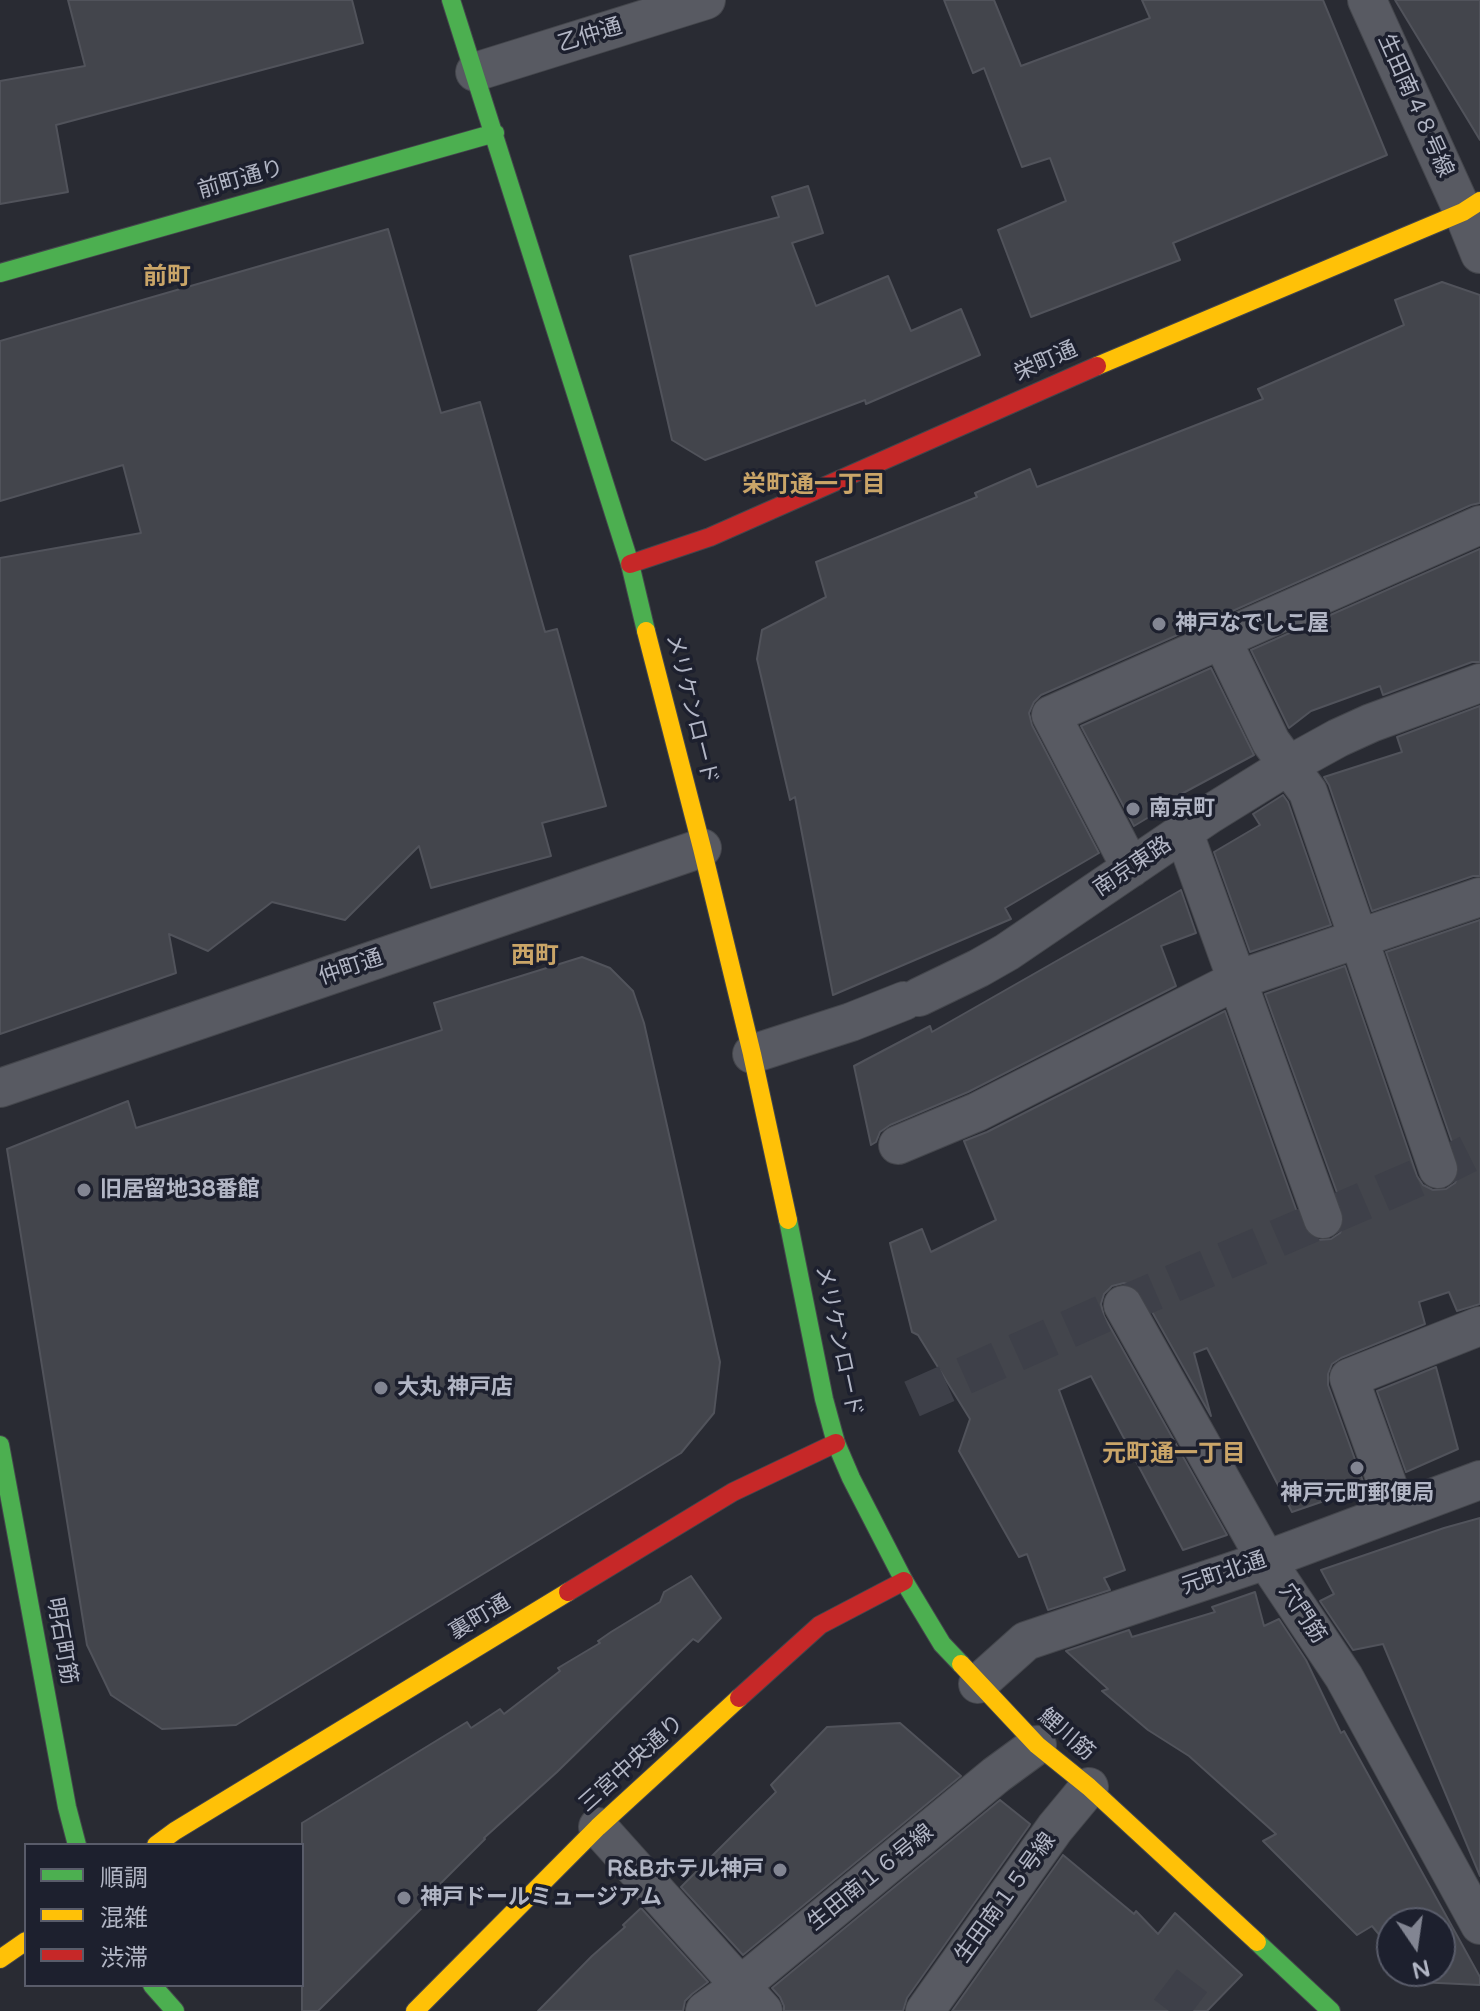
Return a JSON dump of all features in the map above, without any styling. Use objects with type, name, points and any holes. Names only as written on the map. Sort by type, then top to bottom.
[{"type":"street","name":"メリケンロード","points":[[451,0],[630,564],[752,1054],[824,1399],[836,1443]]},
{"type":"street","name":"乙仲通","points":[[475,72],[706,0]]},
{"type":"street","name":"生田南４８号線","points":[[1367,0],[1472,207],[1480,254]]},
{"type":"street","name":"前町通り","points":[[0,273],[495,133]]},
{"type":"street","name":"栄町通","points":[[630,564],[710,537],[1125,354],[1472,207]]},
{"type":"street","points":[[1131,868],[1051,715],[1480,525]]},
{"type":"street","points":[[1221,638],[1271,742],[1308,792],[1438,1169]]},
{"type":"street","name":"南京東路","points":[[752,1054],[912,999],[979,968],[1237,796],[1289,765],[1371,723],[1480,683]]},
{"type":"street","points":[[1184,833],[1323,1219]]},
{"type":"street","name":"仲町通","points":[[0,1088],[702,848]]},
{"type":"street","points":[[898,1145],[977,1112],[1237,980],[1480,897]]},
{"type":"street","name":"穴門筋","points":[[1123,1305],[1266,1560],[1344,1677],[1480,1925]]},
{"type":"street","points":[[1397,1511],[1349,1378],[1480,1326]]},
{"type":"street","name":"鯉川筋","points":[[836,1443],[904,1581],[942,1644],[1037,1745],[1089,1787],[1331,2011]]},
{"type":"street","name":"裏町通","points":[[159,1843],[733,1492],[836,1443]]},
{"type":"street","name":"明石町筋","points":[[0,1445],[67,1807],[76,1843]]},
{"type":"street","name":"元町北通","points":[[978,1684],[1026,1641],[1266,1560],[1480,1480]]},
{"type":"street","name":"三宮中央通り","points":[[415,2011],[598,1827],[820,1625],[904,1581]]},
{"type":"street","name":"生田南１６号線","points":[[705,2011],[751,1999],[996,1775],[1037,1745]]},
{"type":"street","name":"生田南１５号線","points":[[925,2011],[1055,1828],[1089,1787]]},
{"type":"street","points":[[598,1827],[751,1999]]},
{"type":"street","points":[[0,1959],[24,1942]]},
{"type":"street","points":[[154,1987],[175,2011]]},
{"type":"building","points":[[68,0],[352,0],[363,43],[56,125],[68,192],[0,204],[0,81],[85,66]]},
{"type":"building","points":[[944,0],[994,0],[1021,66],[1150,18],[1142,0],[1323,0],[1387,155],[1173,243],[1180,260],[1031,317],[998,230],[1066,201],[1050,158],[1022,167],[984,68],[973,73]]},
{"type":"building","points":[[1395,0],[1480,0],[1480,140]]},
{"type":"building","points":[[808,186],[823,233],[792,243],[816,306],[888,276],[911,331],[961,309],[980,355],[866,404],[865,400],[705,460],[672,440],[630,256],[779,217],[772,197]]},
{"type":"building","points":[[388,229],[441,413],[480,402],[545,632],[557,629],[606,806],[542,823],[551,856],[431,888],[419,846],[345,920],[272,902],[208,951],[169,934],[176,973],[0,1034],[0,558],[141,533],[123,465],[0,501],[0,341]]},
{"type":"building","points":[[1442,282],[1480,295],[1480,503],[1041,695],[1029,713],[1032,725],[1099,853],[1005,908],[1011,919],[833,995],[795,797],[790,800],[757,659],[762,630],[826,597],[816,562],[977,497],[975,493],[1030,469],[1037,487],[1263,399],[1258,389],[1404,325],[1395,300]]},
{"type":"building","points":[[1480,549],[1480,662],[1472,662],[1383,695],[1380,686],[1311,711],[1289,728],[1251,650]]},
{"type":"building","points":[[1211,668],[1254,755],[1157,807],[1159,811],[1134,826],[1081,726]]},
{"type":"building","points":[[1480,706],[1480,876],[1372,911],[1324,777],[1402,752],[1397,737]]},
{"type":"building","points":[[1283,795],[1331,925],[1250,952],[1214,852],[1260,825],[1253,814]]},
{"type":"building","points":[[1181,890],[1196,933],[1161,946],[1176,986],[968,1092],[890,1125],[880,1132],[876,1142],[871,1145],[854,1066],[930,1026],[932,1032]]},
{"type":"building","points":[[1480,920],[1480,1304],[1457,1311],[1449,1292],[1419,1302],[1425,1324],[1332,1364],[1328,1385],[1365,1487],[1292,1512],[1207,1348],[1194,1353],[1211,1416],[1142,1294],[1134,1286],[1124,1283],[1112,1286],[1104,1294],[1101,1304],[1104,1316],[1227,1535],[1183,1550],[1091,1376],[1059,1390],[1125,1570],[1104,1578],[1110,1590],[1048,1610],[1027,1554],[1019,1557],[959,1451],[970,1419],[918,1335],[912,1332],[890,1243],[922,1229],[931,1252],[996,1220],[964,1141],[1225,1011],[1302,1226],[1308,1235],[1318,1240],[1331,1239],[1340,1233],[1344,1212],[1265,994],[1345,966],[1417,1176],[1423,1185],[1433,1190],[1446,1189],[1455,1183],[1459,1162],[1386,952]]},
{"type":"building","name":"大丸 神戸店","points":[[582,957],[610,968],[633,991],[644,1023],[720,1362],[714,1413],[681,1453],[236,1725],[162,1729],[111,1695],[87,1645],[7,1149],[128,1101],[136,1128],[442,1030],[434,1003]]},
{"type":"building","points":[[1436,1367],[1458,1449],[1406,1472],[1377,1391]]},
{"type":"building","points":[[1480,1518],[1480,1876],[1383,1644],[1353,1650],[1320,1601],[1334,1594],[1321,1570]]},
{"type":"building","points":[[691,1576],[721,1618],[698,1642],[693,1639],[557,1772],[484,1838],[430,1894],[432,1898],[318,2011],[302,2011],[302,1823],[467,1722],[471,1728],[500,1709],[504,1714],[560,1671],[558,1668],[660,1602],[664,1592]]},
{"type":"building","points":[[1255,1592],[1264,1626],[1279,1619],[1306,1660],[1341,1733],[1344,1731],[1441,1907],[1376,1907],[1376,1931],[1372,1926],[1357,1935],[1263,1841],[1276,1834],[1189,1756],[1148,1730],[1102,1691],[1108,1689],[1066,1651],[1129,1630],[1132,1637],[1215,1612],[1212,1607]]},
{"type":"building","points":[[900,1723],[961,1776],[743,1955],[681,1887],[776,1792],[771,1785],[827,1727]]},
{"type":"building","points":[[1000,1800],[1030,1824],[907,1998],[903,2011],[784,2011],[780,1997],[772,1988]]},
{"type":"building","points":[[1063,1855],[1134,1914],[1136,1911],[1158,1934],[1175,1913],[1242,1975],[1207,2011],[952,2011]]},
{"type":"building","points":[[641,1908],[708,1982],[685,2001],[683,2011],[538,2011],[625,1927],[623,1925]]},
{"type":"building","points":[[1456,1934],[1480,1977],[1480,1985],[1456,1984]]},
{"type":"tunnel","points":[[912,1399],[1480,1148]]},
{"type":"tunnel","points":[[1169,2011],[1195,1977]]},
{"type":"traffic: fast","points":[[451,0],[630,564],[646,631]]},
{"type":"traffic: fast","points":[[0,273],[495,133]]},
{"type":"traffic: fast","points":[[788,1220],[824,1399],[836,1443],[904,1581],[942,1644],[961,1664]]},
{"type":"traffic: fast","points":[[0,1445],[67,1807],[76,1843]]},
{"type":"traffic: fast","points":[[1257,1942],[1331,2011]]},
{"type":"traffic: fast","points":[[154,1987],[175,2011]]},
{"type":"traffic: slow","points":[[1097,366],[1463,212],[1480,201]]},
{"type":"traffic: slow","points":[[646,631],[752,1054],[788,1220]]},
{"type":"traffic: slow","points":[[159,1843],[568,1592]]},
{"type":"traffic: slow","points":[[961,1664],[1037,1745],[1089,1787],[1257,1942]]},
{"type":"traffic: slow","points":[[415,2011],[598,1827],[739,1698]]},
{"type":"traffic: slow","points":[[0,1959],[24,1942]]},
{"type":"traffic: jam","points":[[630,564],[710,537],[1097,366]]},
{"type":"traffic: jam","points":[[568,1592],[733,1492],[836,1443]]},
{"type":"traffic: jam","points":[[739,1698],[820,1625],[904,1581]]},
{"type":"place","name":"神戸なでしこ屋","points":[[1159,624]]},
{"type":"place","name":"南京町","points":[[1133,809]]},
{"type":"place","name":"旧居留地38番館","points":[[84,1190]]},
{"type":"place","name":"大丸 神戸店","points":[[381,1388]]},
{"type":"place","name":"神戸元町郵便局","points":[[1357,1468]]},
{"type":"place","name":"R&Bホテル神戸","points":[[780,1870]]},
{"type":"place","name":"神戸ドールミュージアム","points":[[404,1898]]},
{"type":"district","name":"前町","points":[[167,278]]},
{"type":"district","name":"栄町通一丁目","points":[[814,486]]},
{"type":"district","name":"西町","points":[[535,957]]},
{"type":"district","name":"元町通一丁目","points":[[1174,1455]]}]
